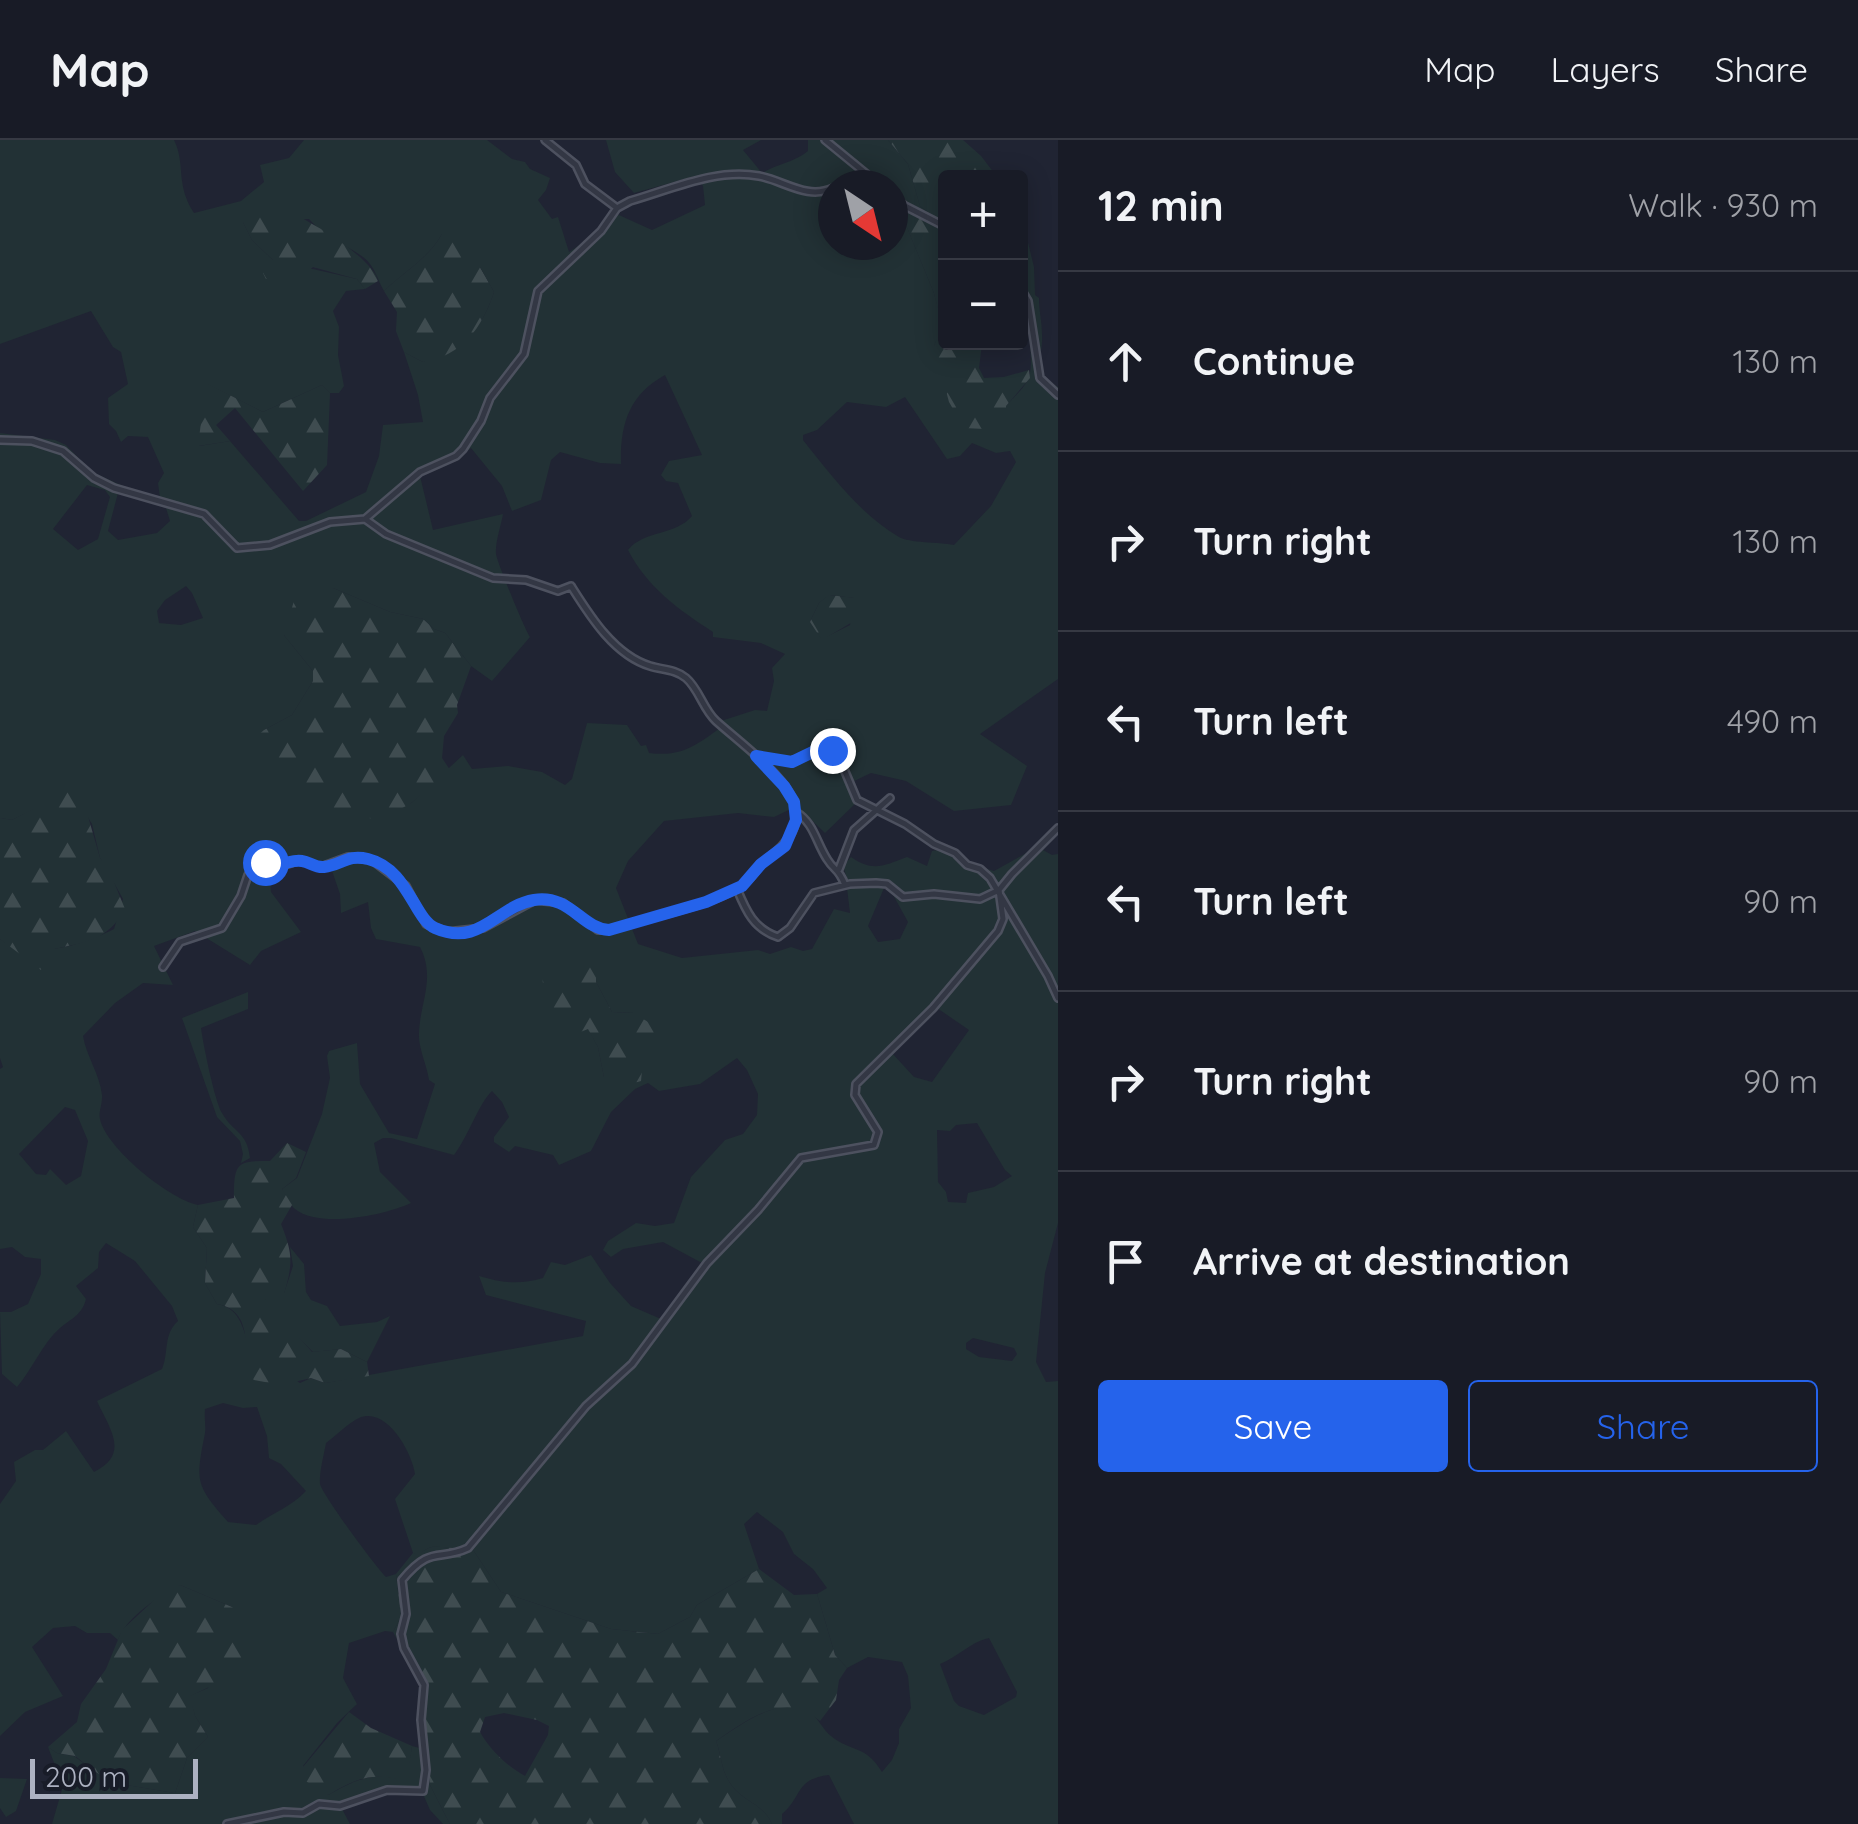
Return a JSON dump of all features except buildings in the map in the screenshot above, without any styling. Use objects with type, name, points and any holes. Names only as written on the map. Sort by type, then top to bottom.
[{"type":"street","points":[[545,140],[576,165],[586,184],[617,208]]},
{"type":"street","points":[[825,140],[864,170]]},
{"type":"street","points":[[0,440],[32,441],[63,451],[94,478],[114,488],[204,514],[237,548],[270,545],[330,522],[365,519],[420,472],[463,449],[490,398],[524,354],[538,291],[602,231],[617,208],[732,172],[818,193]]},
{"type":"street","points":[[908,208],[938,223]]},
{"type":"street","points":[[1028,301],[1040,378],[1058,395]]},
{"type":"street","points":[[162,966],[180,942],[222,928],[248,875],[265,862],[279,866],[300,860],[321,867],[348,857],[372,860],[406,886],[426,924],[454,933],[483,928],[535,900],[563,902],[598,930],[609,930],[706,902],[737,888],[785,846],[792,834],[796,812],[790,794],[756,756],[719,724],[685,676],[638,660],[601,631],[571,586],[558,591],[526,580],[492,578],[386,534],[365,519]]},
{"type":"street","points":[[756,756],[792,762],[819,749],[832,750],[838,755],[857,800],[980,869],[999,890],[1058,998]]},
{"type":"street","points":[[839,870],[854,830],[890,798]]},
{"type":"street","points":[[796,812],[807,819],[845,885]]},
{"type":"street","points":[[737,888],[754,922],[763,932],[778,936],[790,928],[810,896],[845,885],[887,884],[903,897],[934,894],[980,899],[999,890],[1058,828]]},
{"type":"street","points":[[227,1824],[284,1812],[303,1813],[319,1804],[340,1806],[388,1790],[423,1791],[424,1685],[404,1648],[401,1634],[406,1614],[402,1580],[430,1554],[468,1548],[586,1406],[632,1364],[707,1262],[802,1158],[874,1146],[878,1132],[854,1095],[856,1084],[933,1008],[998,932],[1003,919],[999,890]]},
{"type":"green space","points":[[0,140],[174,140],[185,193],[194,213],[241,201],[264,182],[260,165],[289,158],[304,140],[487,140],[512,159],[525,162],[530,169],[550,178],[538,200],[552,219],[558,217],[569,252],[593,236],[610,211],[652,230],[705,205],[703,186],[696,176],[634,193],[615,172],[606,140],[761,140],[743,150],[762,173],[803,155],[808,151],[808,140],[888,140],[908,164],[920,206],[938,219],[938,227],[908,213],[908,170],[818,170],[818,260],[908,260],[908,230],[938,308],[938,337],[934,346],[1006,406],[1030,373],[1028,243],[1035,295],[1039,298],[1041,371],[1043,378],[1058,387],[1058,679],[980,734],[1027,766],[1011,805],[954,811],[906,781],[871,773],[852,782],[856,803],[825,833],[797,806],[774,817],[738,813],[664,821],[628,861],[616,888],[638,944],[682,958],[758,950],[770,954],[791,947],[812,949],[834,909],[850,913],[847,888],[884,888],[868,926],[878,942],[900,939],[908,922],[886,882],[848,881],[843,866],[851,857],[865,865],[878,866],[907,857],[927,866],[932,851],[949,848],[968,863],[994,871],[1039,846],[1058,825],[1058,833],[1043,850],[1058,854],[1058,1223],[1045,1273],[1036,1362],[1046,1382],[1058,1381],[1058,1824],[854,1824],[829,1775],[805,1784],[782,1814],[782,1824],[772,1824],[728,1781],[716,1741],[761,1714],[787,1706],[799,1707],[810,1712],[828,1734],[870,1757],[882,1772],[892,1760],[899,1743],[899,1729],[911,1708],[908,1676],[902,1662],[868,1657],[847,1668],[835,1655],[817,1594],[827,1588],[813,1569],[794,1554],[783,1532],[757,1512],[744,1524],[759,1569],[697,1605],[690,1617],[658,1634],[611,1629],[501,1592],[473,1550],[533,1475],[513,1488],[465,1545],[432,1547],[418,1555],[413,1553],[395,1499],[415,1474],[413,1465],[388,1425],[369,1416],[355,1420],[326,1443],[320,1484],[380,1570],[386,1577],[396,1574],[401,1617],[393,1632],[349,1643],[343,1678],[357,1704],[303,1766],[328,1795],[366,1778],[406,1781],[412,1746],[427,1750],[430,1785],[450,1824],[443,1824],[430,1810],[423,1794],[402,1794],[352,1803],[342,1809],[350,1824],[52,1824],[63,1786],[48,1747],[74,1756],[109,1782],[175,1793],[187,1758],[208,1737],[189,1696],[208,1688],[232,1607],[180,1585],[136,1615],[118,1640],[110,1633],[87,1633],[75,1626],[53,1628],[32,1647],[63,1696],[25,1712],[0,1736],[0,1504],[16,1481],[14,1462],[35,1450],[43,1450],[66,1431],[94,1472],[105,1465],[112,1457],[114,1440],[97,1401],[162,1369],[170,1332],[178,1321],[172,1306],[135,1261],[106,1243],[99,1252],[98,1268],[76,1286],[86,1299],[79,1313],[54,1334],[17,1387],[2,1374],[0,1312],[11,1312],[28,1304],[41,1274],[41,1259],[25,1257],[12,1247],[0,1249],[0,939],[13,946],[42,950],[88,940],[114,929],[123,899],[100,858],[92,824],[71,791],[12,820],[0,818],[0,433],[55,440],[66,445],[92,472],[160,498],[158,483],[164,473],[148,437],[128,436],[121,442],[109,424],[108,398],[128,384],[121,352],[113,347],[91,311],[0,344]],"holes":[[[309,219],[367,261],[384,291],[423,258],[442,234],[480,267],[494,292],[482,320],[468,337],[423,362],[404,352],[423,422],[383,425],[379,456],[366,492],[306,521],[299,521],[230,441],[199,446],[207,384],[263,412],[322,385],[330,393],[339,393],[344,386],[338,355],[339,327],[333,311],[346,291],[365,289],[357,279],[273,260],[252,240],[243,222]],[[665,375],[702,455],[669,461],[661,475],[666,481],[678,483],[692,516],[677,527],[642,539],[628,550],[654,586],[713,632],[713,637],[761,643],[785,654],[772,668],[774,681],[767,711],[755,710],[721,721],[720,728],[702,740],[670,753],[649,753],[627,725],[587,723],[572,779],[565,785],[542,772],[508,766],[472,769],[463,755],[410,804],[330,784],[264,730],[292,715],[313,681],[313,671],[284,635],[333,588],[390,612],[423,619],[445,633],[471,666],[492,681],[530,637],[496,554],[503,514],[433,530],[420,476],[456,460],[471,448],[502,486],[512,511],[541,500],[551,460],[560,452],[600,463],[621,464],[625,424],[643,392]],[[905,397],[947,459],[960,456],[972,443],[996,453],[1010,451],[1016,462],[991,506],[954,545],[899,537],[859,506],[803,440],[803,435],[817,430],[847,402],[886,407]],[[87,485],[105,490],[110,497],[98,539],[78,550],[53,529]],[[118,493],[166,508],[170,521],[157,533],[118,540],[108,531]],[[186,586],[203,618],[181,625],[159,623],[157,611],[165,600]],[[830,595],[854,598],[850,625],[822,639],[810,622],[819,603]],[[300,864],[323,870],[331,868],[340,894],[341,913],[368,902],[376,939],[420,947],[427,969],[419,1039],[429,1080],[435,1084],[417,1139],[389,1133],[360,1084],[357,1043],[329,1051],[330,1078],[322,1114],[297,1178],[282,1189],[293,1207],[306,1215],[353,1218],[411,1203],[380,1172],[374,1143],[391,1138],[454,1155],[492,1091],[509,1117],[494,1142],[509,1152],[515,1146],[553,1155],[559,1165],[591,1151],[611,1112],[635,1089],[648,1083],[659,1091],[700,1084],[737,1058],[758,1094],[757,1115],[743,1134],[725,1140],[691,1177],[674,1223],[636,1223],[608,1241],[603,1250],[611,1257],[623,1249],[663,1242],[702,1263],[661,1319],[631,1306],[591,1255],[565,1265],[551,1262],[543,1278],[534,1280],[511,1282],[479,1276],[486,1295],[586,1321],[583,1336],[325,1383],[311,1378],[300,1383],[248,1346],[239,1319],[230,1309],[217,1304],[205,1283],[207,1248],[193,1227],[198,1205],[171,1193],[140,1171],[105,1131],[100,1116],[101,1088],[83,1036],[115,1003],[143,983],[173,985],[154,946],[195,931],[250,965],[261,951],[301,932],[271,892],[269,868],[284,870]],[[596,982],[612,1012],[633,1013],[604,1077],[598,1047],[588,1028],[568,1036]],[[937,1008],[969,1030],[932,1082],[914,1077],[892,1053]],[[65,1107],[75,1110],[88,1141],[81,1176],[66,1185],[50,1169],[46,1175],[36,1174],[19,1154]],[[977,1123],[1012,1176],[994,1187],[968,1193],[966,1203],[948,1202],[938,1182],[937,1130],[950,1131],[956,1125]],[[973,1338],[1014,1348],[1017,1354],[1012,1361],[979,1357],[966,1349],[966,1343]],[[223,1403],[257,1407],[267,1436],[269,1458],[281,1464],[306,1491],[256,1525],[228,1522],[200,1481],[205,1409]],[[989,1638],[1017,1692],[1016,1697],[984,1715],[954,1701],[940,1664]]]},
{"type":"green space","points":[[888,140],[963,140],[992,170],[938,170],[938,219],[920,206],[908,164]]},
{"type":"green space","points":[[287,211],[353,251],[378,281],[365,289],[357,279],[313,267],[302,276],[266,279],[263,273],[273,260],[252,240],[243,222],[256,212]]},
{"type":"green space","points":[[908,212],[938,228],[938,309],[908,230]]},
{"type":"green space","points":[[461,233],[481,259],[480,267],[494,292],[469,338],[449,354],[423,362],[404,352],[396,331],[397,312],[384,291],[423,258],[442,234]]},
{"type":"green space","points":[[938,336],[938,350],[981,350],[979,368],[984,378],[1029,370],[1030,378],[1006,406],[1006,430],[964,428],[949,402],[934,346]]},
{"type":"green space","points":[[206,383],[263,412],[322,385],[330,393],[327,465],[303,491],[235,408],[216,425],[230,441],[198,446]]},
{"type":"green space","points":[[333,588],[390,612],[423,619],[445,633],[471,666],[457,705],[458,713],[444,736],[442,758],[450,770],[410,804],[379,820],[328,810],[329,786],[316,798],[245,747],[264,730],[292,715],[313,681],[313,671],[284,635],[296,594]]},
{"type":"green space","points":[[829,595],[855,598],[854,621],[822,640],[810,622],[819,603]]},
{"type":"green space","points":[[79,785],[100,858],[125,909],[104,933],[54,949],[41,970],[0,939],[0,818],[12,820]]},
{"type":"green space","points":[[570,961],[596,964],[596,982],[612,1012],[633,1013],[655,1026],[655,1056],[643,1059],[641,1081],[631,1084],[604,1077],[598,1047],[588,1029],[568,1037],[544,999],[542,971]]},
{"type":"green space","points":[[248,992],[248,1009],[201,1028],[219,1107],[248,1149],[250,1158],[241,1163],[240,1141],[217,1117],[182,1018]]},
{"type":"green space","points":[[287,1143],[306,1152],[296,1178],[282,1189],[292,1205],[281,1224],[290,1251],[290,1266],[284,1294],[265,1299],[312,1352],[341,1349],[367,1362],[369,1376],[325,1383],[311,1378],[281,1385],[254,1380],[243,1371],[246,1340],[241,1321],[228,1307],[217,1304],[205,1283],[207,1248],[193,1227],[198,1205],[234,1198],[240,1166],[270,1161]]},
{"type":"green space","points":[[290,1247],[304,1264],[306,1292],[311,1300],[327,1306],[340,1326],[377,1322],[390,1316],[367,1362],[341,1349],[313,1352],[274,1313],[264,1298],[284,1293],[293,1266]]},
{"type":"green space","points":[[535,1474],[491,1523],[473,1550],[501,1592],[611,1629],[658,1634],[690,1617],[697,1605],[759,1569],[794,1595],[817,1594],[835,1655],[847,1668],[839,1680],[836,1700],[820,1721],[807,1712],[781,1708],[754,1717],[716,1741],[728,1781],[772,1824],[450,1824],[430,1785],[427,1750],[420,1748],[421,1681],[393,1632],[401,1617],[396,1574],[413,1553],[432,1547],[463,1546],[524,1479]],"holes":[[[504,1713],[549,1726],[548,1735],[525,1776],[499,1757],[480,1732],[485,1717]]]},
{"type":"green space","points":[[180,1585],[232,1607],[249,1626],[243,1654],[224,1678],[190,1696],[195,1716],[208,1737],[187,1758],[175,1793],[109,1782],[75,1756],[48,1747],[77,1722],[81,1704],[106,1669],[122,1630],[165,1590]]},
{"type":"green space","points":[[349,1712],[371,1728],[412,1746],[407,1782],[366,1778],[328,1795],[299,1777]]},
{"type":"green space","points":[[0,1778],[27,1779],[16,1811],[6,1817],[0,1808]]},
{"type":"route","points":[[265,862],[279,866],[300,860],[321,867],[348,857],[372,860],[406,886],[426,924],[447,932],[476,931],[535,900],[563,902],[598,930],[609,930],[706,902],[742,886],[761,864],[785,846],[796,820],[790,794],[756,756],[792,762],[819,749],[832,750]]}]
